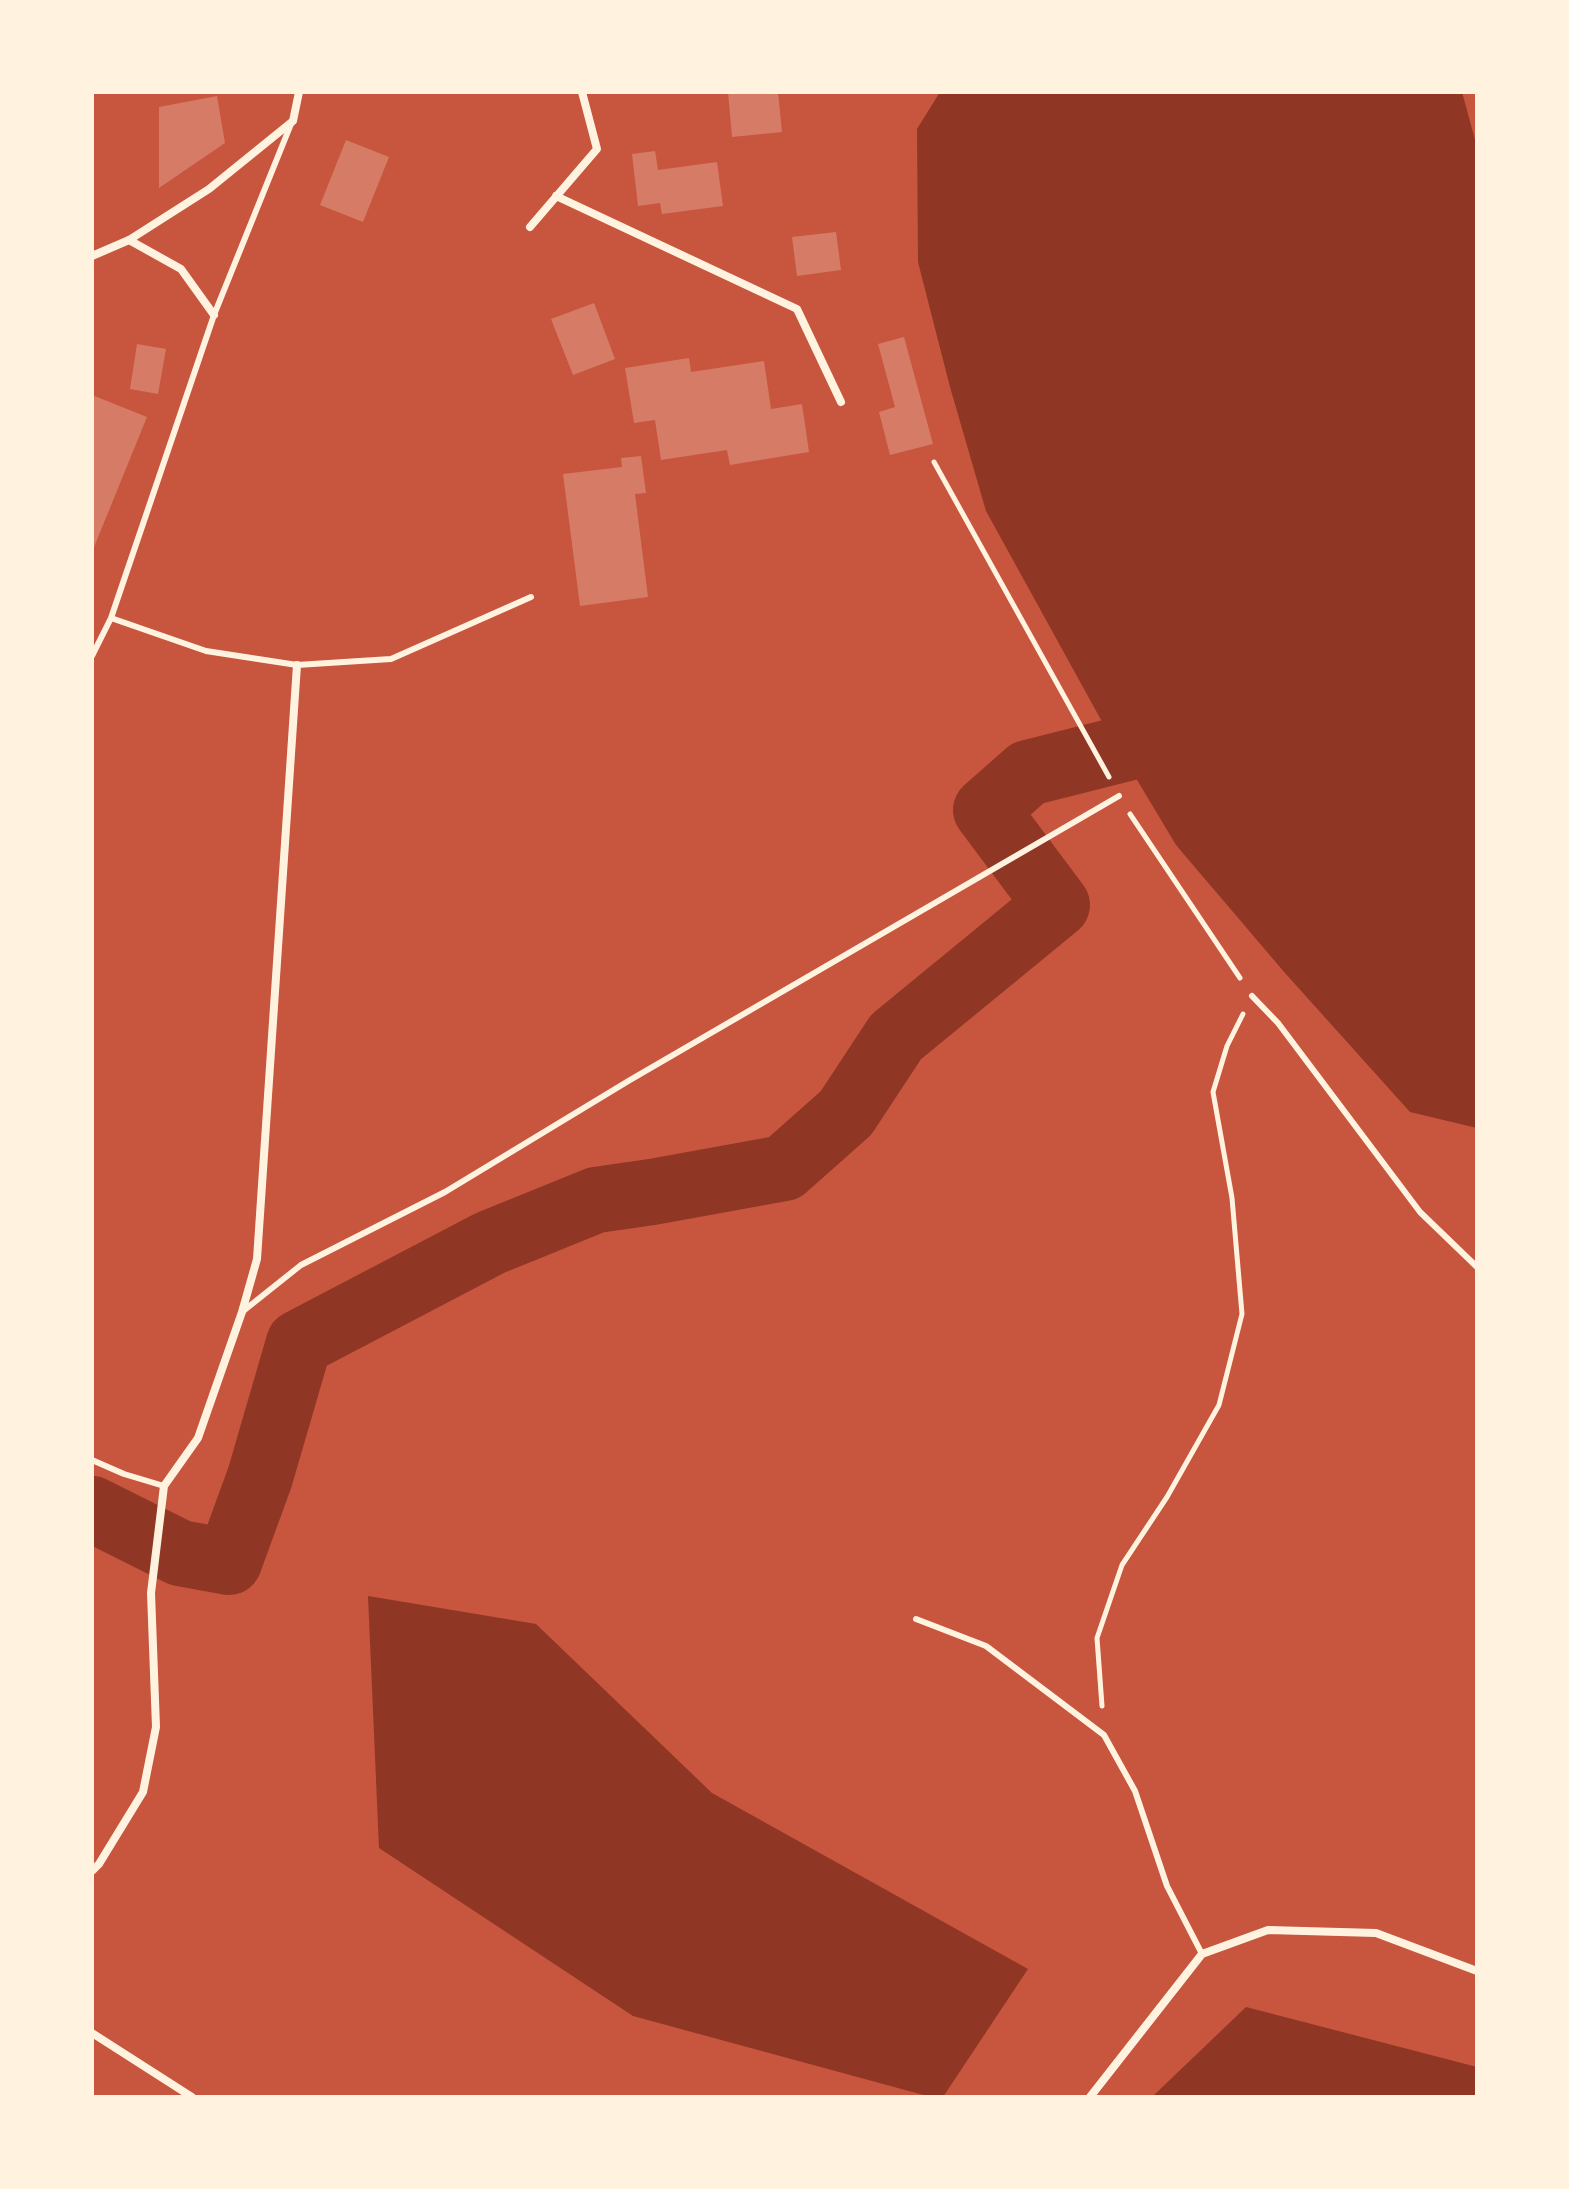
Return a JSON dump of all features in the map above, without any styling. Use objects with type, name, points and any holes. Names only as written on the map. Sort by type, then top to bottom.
[{"type":"street","points":[[92,256],[129,240],[209,189],[293,121],[299,92]]},
{"type":"street","points":[[530,227],[597,149],[582,92]]},
{"type":"street","points":[[556,196],[797,309],[841,402]]},
{"type":"street","points":[[129,240],[181,269],[214,315]]},
{"type":"street","points":[[92,1871],[143,1792],[156,1727],[151,1593],[164,1486],[198,1438],[257,1259],[297,665]]},
{"type":"street","points":[[1090,2097],[1202,1954],[1268,1930],[1376,1933],[1477,1971]]},
{"type":"street","points":[[92,2033],[192,2097]]},
{"type":"lane","points":[[92,656],[111,618],[214,315],[293,121]]},
{"type":"lane","points":[[111,618],[206,651],[297,665],[391,659],[531,597]]},
{"type":"lane","points":[[242,1312],[301,1265],[445,1192],[630,1080],[1119,796]]},
{"type":"lane","points":[[1252,996],[1278,1023],[1420,1212],[1477,1267]]},
{"type":"lane","points":[[92,1460],[164,1486]]},
{"type":"lane","points":[[916,1619],[986,1646],[1104,1735],[1135,1791],[1167,1886],[1202,1954]]},
{"type":"path","points":[[934,462],[1119,796],[1252,996],[1227,1046],[1213,1092],[1232,1198],[1242,1314],[1219,1405],[1167,1497],[1122,1565],[1097,1638],[1104,1735]]},
{"type":"shaded area","points":[[940,92],[1462,92],[1477,147],[1477,1128],[1410,1112],[1176,845],[1100,718],[986,511],[918,262],[917,129]]},
{"type":"shaded area","points":[[368,1596],[536,1624],[712,1793],[1028,1969],[943,2097],[931,2097],[633,2016],[379,1848]]},
{"type":"shaded area","points":[[1246,2007],[1477,2067],[1477,2097],[1152,2097]]},
{"type":"building","points":[[728,92],[778,92],[782,132],[732,137]]},
{"type":"building","points":[[217,96],[225,143],[159,188],[159,107]]},
{"type":"building","points":[[346,140],[389,157],[363,222],[320,205]]},
{"type":"building","points":[[655,151],[658,170],[717,162],[723,206],[662,214],[660,203],[638,206],[632,154]]},
{"type":"building","points":[[836,232],[841,270],[797,276],[792,237]]},
{"type":"building","points":[[594,303],[615,359],[573,375],[551,319]]},
{"type":"building","points":[[904,337],[933,444],[890,455],[879,412],[895,407],[878,344]]},
{"type":"building","points":[[137,344],[166,349],[158,394],[130,389]]},
{"type":"building","points":[[689,358],[691,372],[764,361],[771,409],[802,404],[809,452],[730,465],[727,450],[661,460],[655,420],[634,423],[625,368]]},
{"type":"building","points":[[92,395],[147,417],[92,552]]},
{"type":"building","points":[[641,456],[646,493],[635,494],[648,597],[580,606],[563,474],[622,467],[621,458]]},
{"type":"waterway","points":[[92,1509],[180,1553],[229,1562],[260,1477],[299,1343],[490,1243],[596,1200],[784,1168],[846,1113],[896,1037],[1057,905],[986,810],[1028,773],[1143,744],[1197,708]]}]
